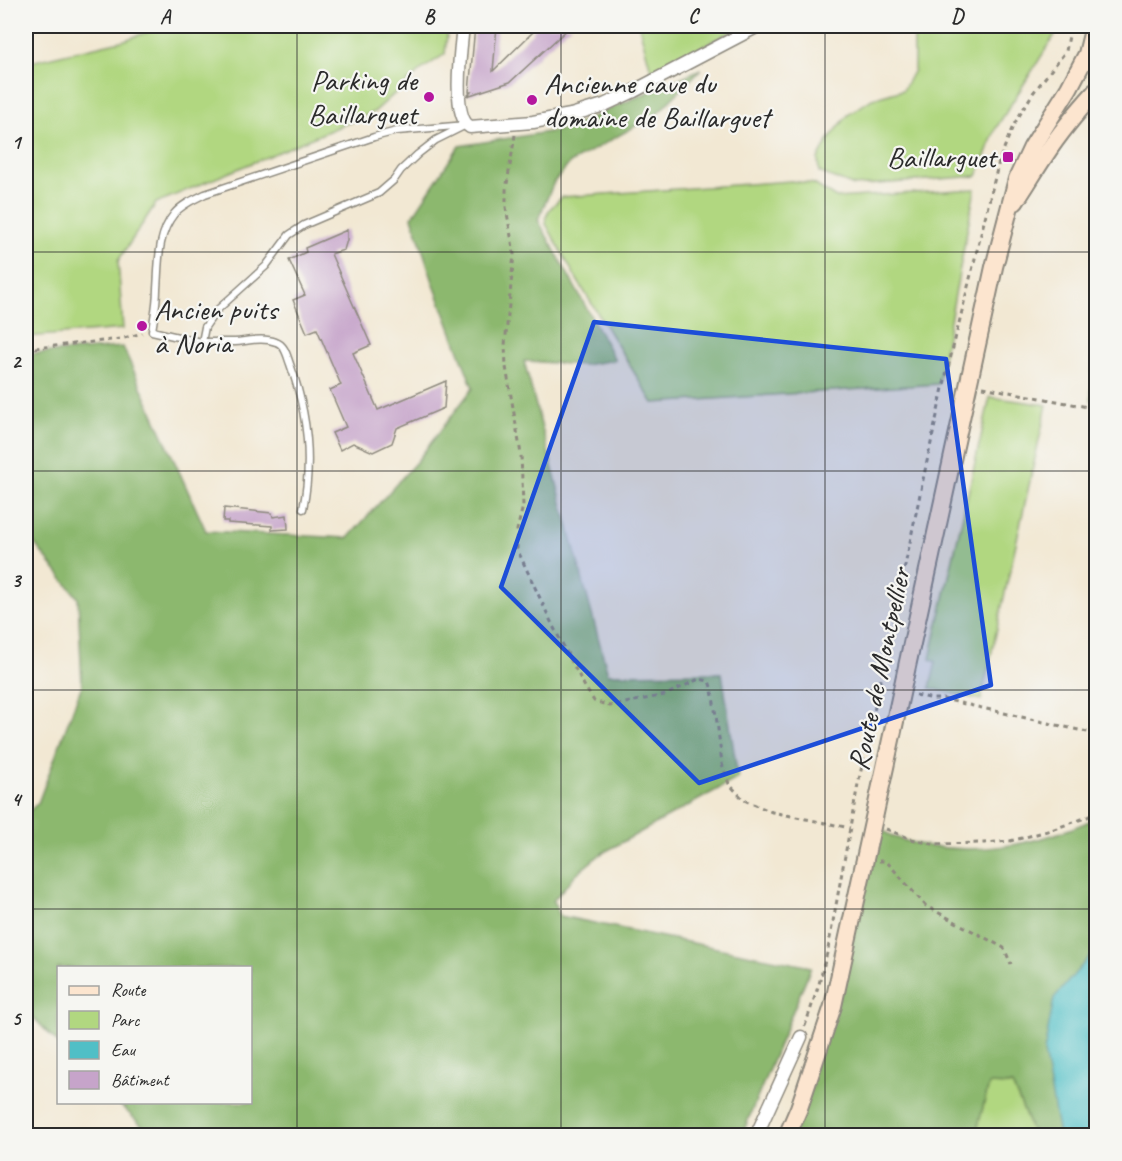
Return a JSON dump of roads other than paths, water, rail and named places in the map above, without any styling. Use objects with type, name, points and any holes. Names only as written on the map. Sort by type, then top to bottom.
[{"type":"main road","name":"Route de Montpellier","points":[[787,1136],[799,1108],[833,1006],[994,267],[1017,179],[1032,147],[1069,88],[1087,54],[1094,26]]},
{"type":"main road","name":"Route de Montpellier","points":[[1010,210],[1046,154],[1096,91]]},
{"type":"street","points":[[463,26],[458,94],[461,112],[466,125],[470,128],[560,117],[604,105],[758,26]]},
{"type":"street","points":[[756,1136],[801,1037]]},
{"type":"lane","points":[[303,509],[308,475],[308,440],[304,411],[296,381],[283,347],[268,339],[202,342],[152,331],[163,231],[175,212],[205,194],[374,137],[397,131],[466,125]]},
{"type":"lane","points":[[202,342],[206,327],[216,311],[266,266],[289,235],[304,225],[379,193],[427,147],[466,125]]},
{"type":"water","points":[[1096,949],[1096,1023],[1089,1034],[1096,1135],[1059,1135],[1044,1052],[1054,998]]},
{"type":"place","name":"Parking de Baillarguet","points":[[429,97]]},
{"type":"place","name":"Ancienne cave du domaine de Baillarguet","points":[[532,100]]},
{"type":"place","name":"Baillarguet","points":[[1008,157]]},
{"type":"place","name":"Ancien puits à Noria","points":[[142,326]]}]
